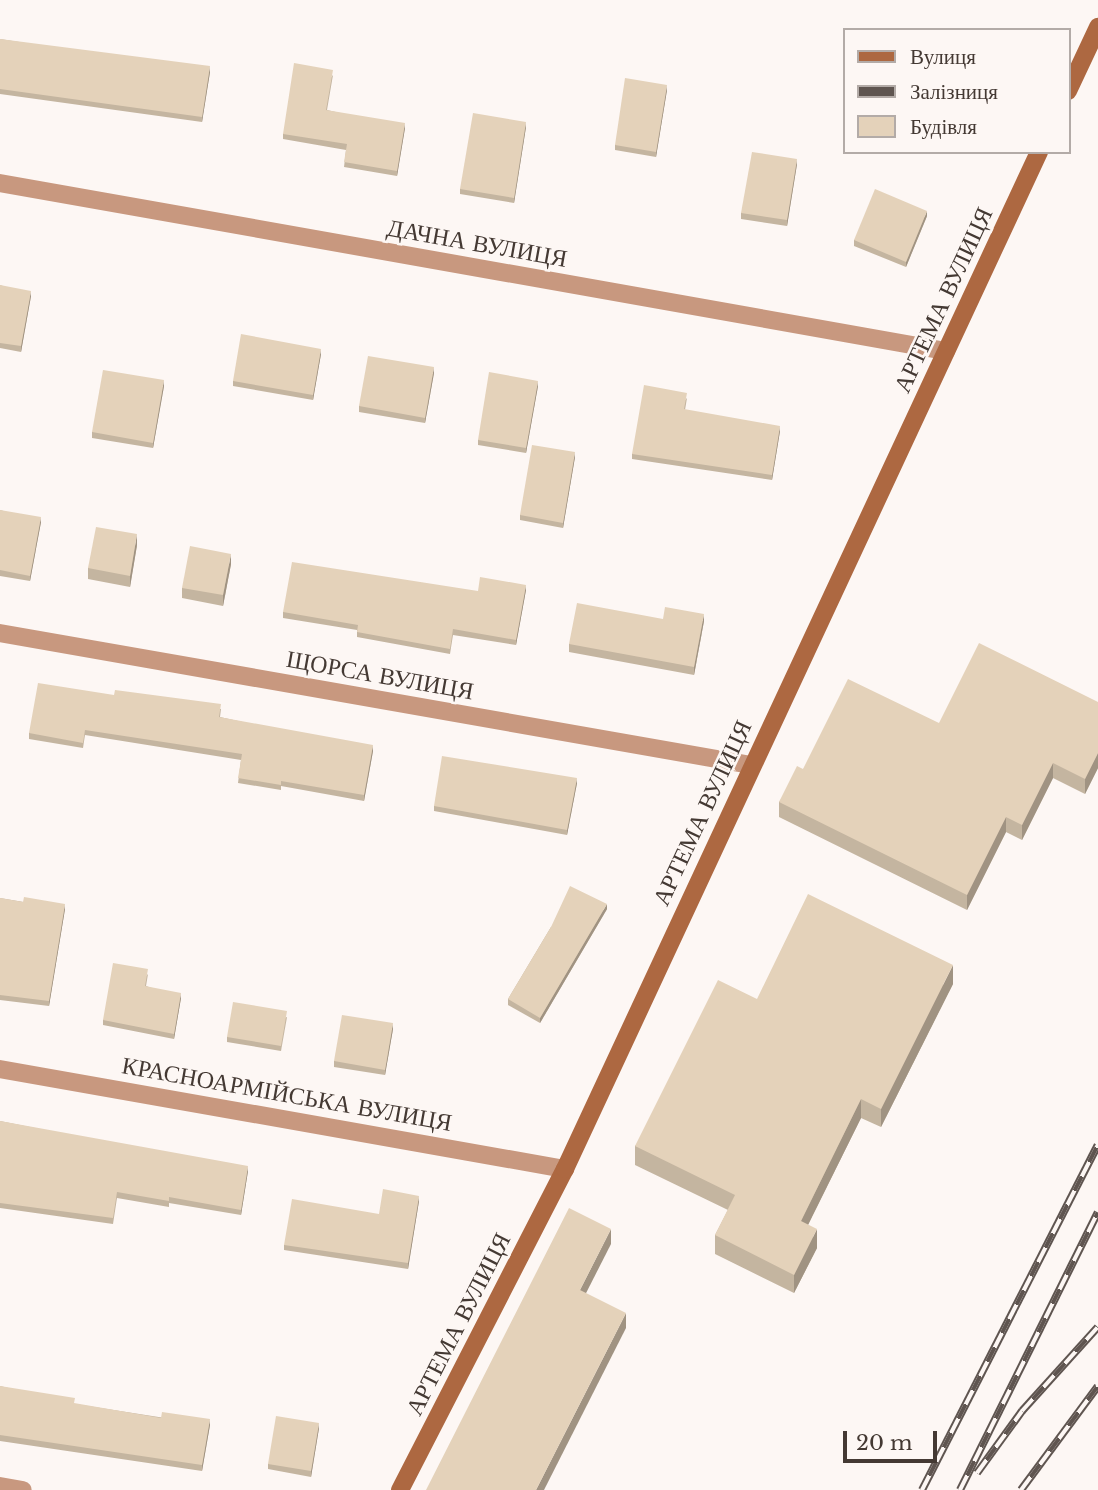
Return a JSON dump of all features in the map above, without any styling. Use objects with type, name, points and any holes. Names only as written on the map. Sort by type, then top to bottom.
[{"type":"main road","points":[[1070,86],[1098,27]]},
{"type":"main road","name":"АРТЕМА ВУЛИЦЯ","points":[[400,1490],[565,1169],[1038,154]]},
{"type":"street","name":"ДАЧНА ВУЛИЦЯ","points":[[0,183],[946,351]]},
{"type":"street","name":"ЩОРСА ВУЛИЦЯ","points":[[0,633],[751,765]]},
{"type":"street","name":"КРАСНОАРМІЙСЬКА ВУЛИЦЯ","points":[[0,1069],[565,1169]]},
{"type":"street","points":[[0,1486],[23,1490]]},
{"type":"building","points":[[0,39],[210,66],[202,117],[0,89]]},
{"type":"building","points":[[294,63],[333,70],[326,110],[405,123],[397,171],[344,162],[347,144],[283,134]]},
{"type":"building","points":[[625,78],[667,85],[656,152],[615,145]]},
{"type":"building","points":[[473,113],[526,122],[514,198],[460,189]]},
{"type":"building","points":[[752,152],[797,159],[787,220],[741,213]]},
{"type":"building","points":[[875,189],[927,211],[906,262],[854,240]]},
{"type":"building","points":[[0,285],[31,291],[21,346],[0,343]]},
{"type":"building","points":[[241,334],[321,349],[313,395],[233,381]]},
{"type":"building","points":[[368,356],[434,367],[425,418],[359,406]]},
{"type":"building","points":[[103,370],[164,380],[153,443],[92,432]]},
{"type":"building","points":[[489,372],[538,381],[526,448],[478,440]]},
{"type":"building","points":[[644,385],[687,393],[684,409],[780,426],[772,475],[632,454]]},
{"type":"building","points":[[532,445],[575,452],[563,523],[520,515]]},
{"type":"building","points":[[0,510],[41,517],[30,576],[0,570]]},
{"type":"building","points":[[96,527],[137,534],[130,576],[88,568]]},
{"type":"building","points":[[190,546],[231,554],[223,595],[182,588]]},
{"type":"building","points":[[292,562],[478,591],[480,577],[526,585],[516,640],[453,629],[450,649],[357,632],[358,625],[283,612]]},
{"type":"building","points":[[577,603],[663,619],[665,607],[704,614],[694,667],[569,644]]},
{"type":"building","points":[[979,643],[1098,702],[1098,753],[1085,779],[1053,763],[1022,825],[1006,817],[967,895],[779,802],[797,766],[803,769],[848,679],[939,723]]},
{"type":"building","points":[[38,683],[114,695],[115,690],[221,704],[219,717],[373,745],[364,795],[281,781],[281,785],[238,778],[242,754],[85,730],[83,743],[29,733]]},
{"type":"building","points":[[442,756],[577,778],[567,830],[434,806]]},
{"type":"building","points":[[570,886],[607,904],[540,1018],[508,999],[551,927]]},
{"type":"building","points":[[808,894],[953,965],[881,1109],[861,1099],[801,1221],[817,1229],[794,1275],[715,1235],[735,1195],[635,1146],[718,980],[757,999]]},
{"type":"building","points":[[24,897],[65,904],[49,1001],[0,995],[0,898],[23,902]]},
{"type":"building","points":[[113,963],[148,969],[145,986],[181,993],[174,1034],[103,1020]]},
{"type":"building","points":[[233,1002],[287,1011],[281,1046],[227,1037]]},
{"type":"building","points":[[342,1015],[393,1023],[385,1070],[334,1061]]},
{"type":"building","points":[[0,1121],[248,1166],[241,1210],[169,1197],[169,1201],[117,1192],[113,1218],[0,1203]]},
{"type":"building","points":[[383,1189],[419,1196],[408,1263],[284,1245],[292,1199],[379,1214]]},
{"type":"building","points":[[569,1208],[611,1229],[580,1290],[626,1313],[536,1490],[426,1490]]},
{"type":"building","points":[[0,1386],[75,1398],[74,1403],[161,1418],[162,1412],[210,1419],[202,1465],[0,1435]]},
{"type":"building","points":[[276,1416],[319,1423],[311,1471],[268,1464]]},
{"type":"railway","points":[[922,1490],[1098,1145]]},
{"type":"railway","points":[[960,1490],[1098,1212]]},
{"type":"railway","points":[[977,1473],[1022,1411],[1098,1327]]},
{"type":"railway","points":[[1021,1490],[1098,1386]]}]
